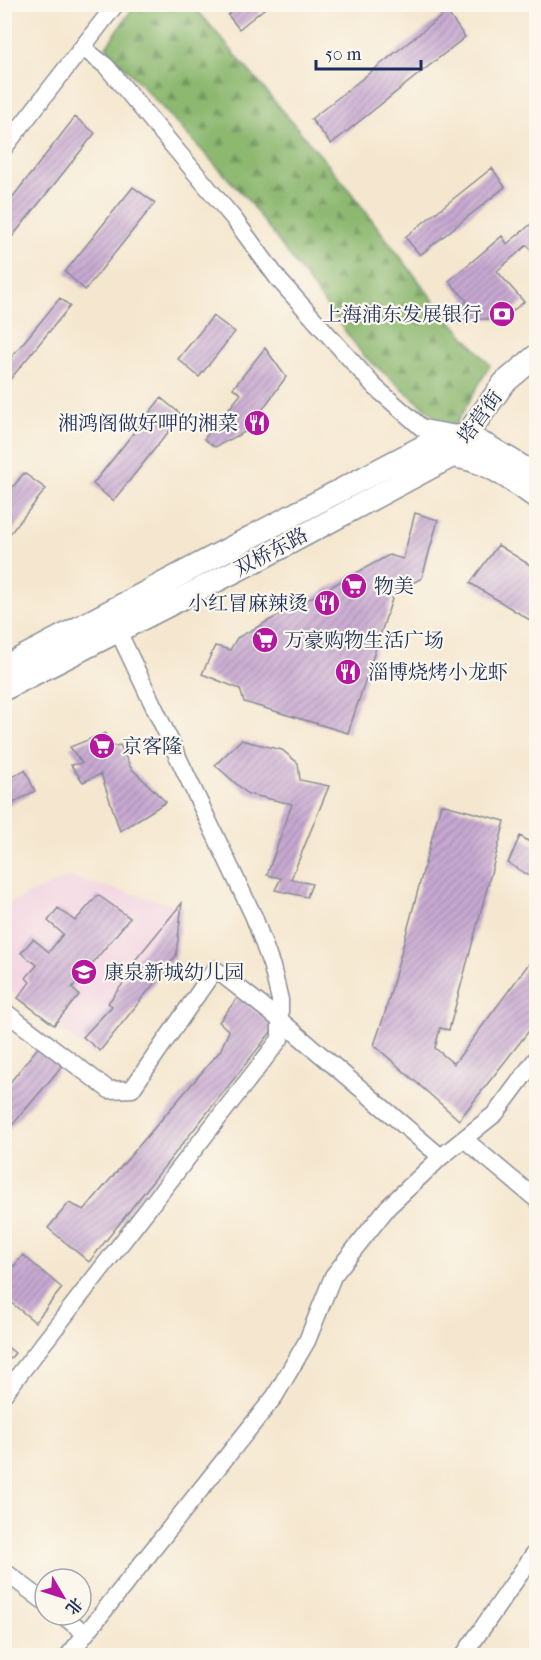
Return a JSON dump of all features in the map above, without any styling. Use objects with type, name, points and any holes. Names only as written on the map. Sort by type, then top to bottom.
[{"type":"street","points":[[4,148],[116,4]]},
{"type":"street","points":[[83,48],[106,66],[234,219],[279,280],[375,387],[422,428],[465,435],[537,475]]},
{"type":"street","name":"塔营街","points":[[452,456],[504,383],[537,356]]},
{"type":"street","name":"双桥东路","points":[[4,667],[434,441],[465,435]]},
{"type":"street","points":[[452,456],[471,458],[489,466],[537,497]]},
{"type":"street","name":"双桥东路","points":[[4,689],[263,557],[452,456]]},
{"type":"street","points":[[4,1394],[280,1039],[280,1000],[254,916],[118,631]]},
{"type":"street","points":[[4,1011],[108,1090],[132,1089],[215,969],[280,1020],[441,1157]]},
{"type":"street","points":[[68,1656],[275,1396],[307,1341],[333,1276],[388,1207],[441,1157],[496,1113],[537,1059]]},
{"type":"street","points":[[464,1139],[537,1199]]},
{"type":"street","points":[[463,1656],[537,1551]]},
{"type":"street","points":[[4,1570],[33,1593]]},
{"type":"street","points":[[77,1627],[85,1633]]},
{"type":"shaded area","name":"康泉新城幼儿园","points":[[69,877],[182,907],[176,956],[95,1056],[5,987],[4,905]]},
{"type":"green space","points":[[135,5],[193,5],[342,181],[438,306],[490,365],[452,431],[363,355],[247,199],[106,47]]},
{"type":"building","points":[[241,4],[270,4],[239,29],[228,15]]},
{"type":"building","points":[[447,12],[465,37],[331,144],[311,119]]},
{"type":"building","points":[[75,117],[95,133],[4,247],[4,208]]},
{"type":"building","points":[[492,168],[505,187],[420,255],[405,237]]},
{"type":"building","points":[[133,187],[155,203],[85,290],[65,272]]},
{"type":"building","points":[[536,220],[536,256],[527,245],[497,271],[524,302],[503,318],[465,320],[457,310],[467,301],[449,281],[502,236],[507,244]]},
{"type":"building","points":[[60,298],[70,306],[4,387],[4,366]]},
{"type":"building","points":[[213,316],[235,332],[199,377],[178,359]]},
{"type":"building","points":[[265,348],[286,377],[247,431],[215,447],[204,439],[241,394],[233,388]]},
{"type":"building","points":[[161,398],[182,415],[113,501],[93,484]]},
{"type":"building","points":[[24,473],[46,489],[4,541],[4,498]]},
{"type":"building","points":[[415,513],[438,520],[422,578],[394,593],[348,733],[244,702],[240,689],[202,674],[215,646],[230,650],[237,638],[389,555],[403,559]]},
{"type":"building","points":[[498,545],[536,569],[536,624],[470,583]]},
{"type":"building","points":[[105,733],[110,747],[120,745],[131,768],[166,802],[120,831],[101,774],[83,782],[71,765],[82,763],[70,747]]},
{"type":"building","points":[[241,740],[282,750],[298,763],[300,780],[329,786],[291,879],[312,884],[307,897],[275,890],[281,878],[267,875],[292,804],[248,794],[215,765]]},
{"type":"building","points":[[25,770],[35,791],[4,808],[4,781]]},
{"type":"building","points":[[441,804],[505,821],[449,1030],[440,1028],[435,1048],[454,1064],[536,954],[536,1022],[459,1120],[374,1045],[385,1013]]},
{"type":"building","points":[[520,836],[536,846],[536,880],[508,863]]},
{"type":"building","points":[[98,895],[130,918],[72,988],[79,995],[54,1025],[18,998],[30,982],[26,978],[37,965],[21,953],[33,939],[49,952],[63,934],[48,921],[58,908],[75,921]]},
{"type":"building","points":[[182,903],[176,956],[100,1051],[83,1037],[112,1006],[108,1003],[135,968],[132,964]]},
{"type":"building","points":[[238,997],[275,1027],[89,1262],[48,1228],[69,1203],[84,1210],[220,1051],[229,1031],[219,1022]]},
{"type":"building","points":[[39,1046],[62,1066],[4,1135],[4,1090]]},
{"type":"building","points":[[23,1255],[62,1288],[35,1322],[4,1297],[4,1278]]},
{"type":"building","points":[[4,1344],[15,1353],[4,1366]]},
{"type":"railway","points":[[4,8],[7,4]]},
{"type":"place","name":"上海浦东发展银行","points":[[502,314]]},
{"type":"place","name":"湘鸿阁做好呷的湘菜","points":[[257,423]]},
{"type":"place","name":"物美","points":[[354,586]]},
{"type":"place","name":"小红冒麻辣烫","points":[[327,603]]},
{"type":"place","name":"万豪购物生活广场","points":[[265,640]]},
{"type":"place","name":"淄博烧烤小龙虾","points":[[348,672]]},
{"type":"place","name":"京客隆","points":[[102,746]]},
{"type":"place","name":"康泉新城幼儿园","points":[[84,972]]}]
